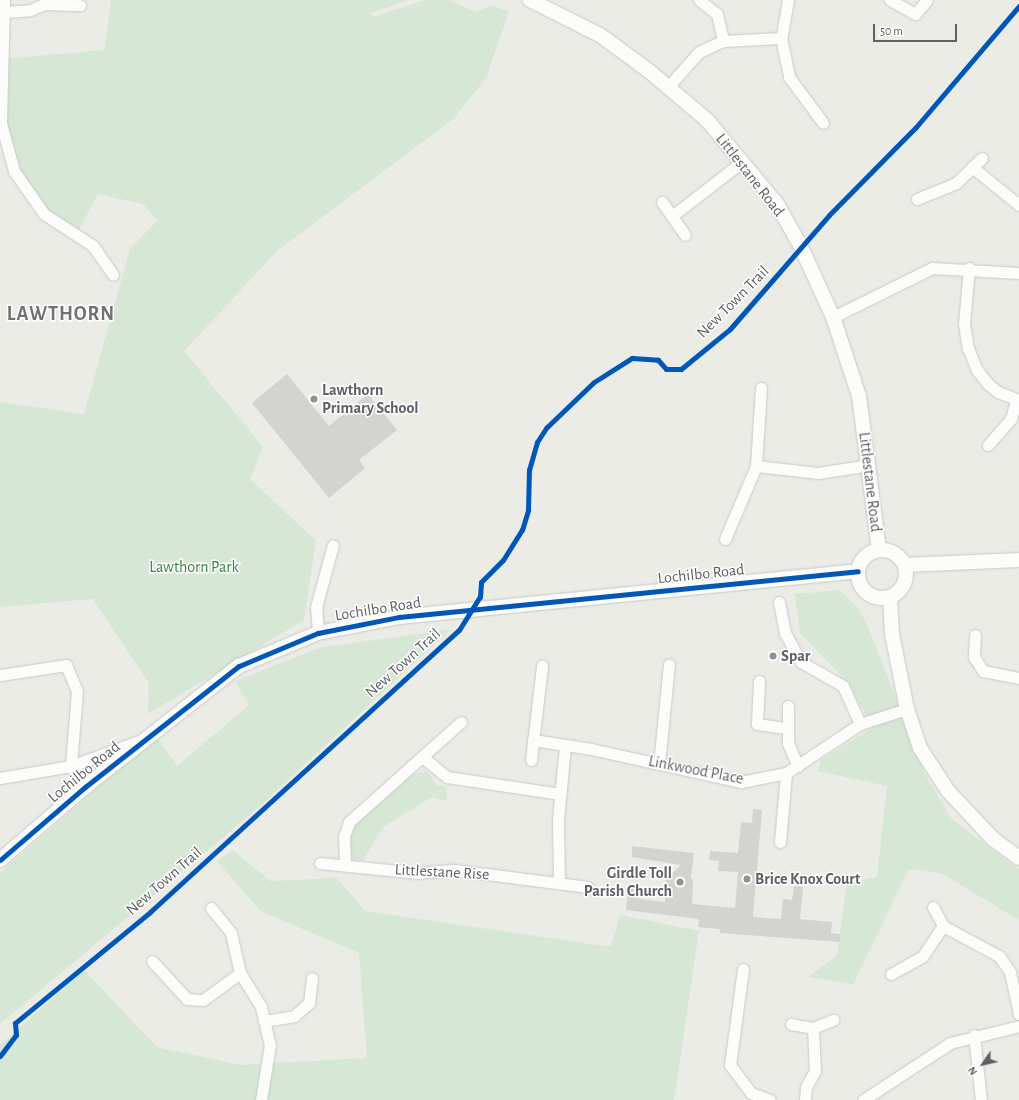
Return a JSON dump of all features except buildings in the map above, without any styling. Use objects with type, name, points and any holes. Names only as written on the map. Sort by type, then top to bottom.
[{"type":"street","points":[[4,0],[1,124],[14,172],[44,214],[93,246],[113,275]]},
{"type":"street","name":"Littlestane Road","points":[[530,0],[600,35],[707,120],[777,204],[800,245],[833,317],[859,396],[879,550]]},
{"type":"street","points":[[698,0],[717,14],[723,41]]},
{"type":"street","points":[[788,0],[781,38],[789,77],[823,123]]},
{"type":"street","points":[[890,0],[915,14],[927,0]]},
{"type":"street","points":[[4,12],[30,10],[44,4],[80,5]]},
{"type":"street","points":[[667,88],[699,52],[723,41],[781,38]]},
{"type":"street","points":[[917,199],[956,183],[982,158]]},
{"type":"street","points":[[672,216],[742,161]]},
{"type":"street","points":[[972,167],[1019,205]]},
{"type":"street","points":[[662,202],[685,235]]},
{"type":"street","points":[[833,317],[932,268],[969,268],[1019,273]]},
{"type":"street","points":[[969,268],[964,324],[968,348],[977,370],[988,384],[1018,400],[1011,418],[988,445]]},
{"type":"street","points":[[725,539],[756,466],[761,388]]},
{"type":"street","points":[[756,466],[818,473],[869,466]]},
{"type":"street","name":"Lochilbo Road","points":[[318,633],[316,607],[333,545]]},
{"type":"street","points":[[883,597],[903,587],[905,572],[891,552],[879,550],[866,556],[858,571],[861,585],[883,597],[907,709],[920,748],[948,791],[993,839],[1019,858]]},
{"type":"street","points":[[905,572],[950,565],[1019,560]]},
{"type":"street","name":"Lochilbo Road","points":[[0,860],[85,787],[239,666],[318,633],[399,617],[858,571]]},
{"type":"street","points":[[779,602],[785,633],[801,662],[843,686],[860,724]]},
{"type":"street","points":[[974,635],[974,657],[983,671],[1019,678]]},
{"type":"street","points":[[659,764],[669,664]]},
{"type":"street","points":[[0,675],[66,665],[77,691],[71,766],[85,787]]},
{"type":"street","points":[[531,760],[542,666]]},
{"type":"street","points":[[759,681],[757,724],[787,728]]},
{"type":"street","points":[[788,706],[788,743],[798,766]]},
{"type":"street","name":"Linkwood Place","points":[[533,740],[659,764],[741,782],[786,773],[860,724],[907,709]]},
{"type":"street","points":[[345,864],[344,836],[349,822],[391,783],[424,758],[461,722]]},
{"type":"street","points":[[0,778],[71,766],[147,738]]},
{"type":"street","points":[[559,883],[560,794],[565,746]]},
{"type":"street","points":[[424,758],[447,777],[560,794]]},
{"type":"street","points":[[780,842],[786,773]]},
{"type":"street","name":"Littlestane Rise","points":[[320,863],[345,864],[416,873],[455,870],[588,887]]},
{"type":"street","points":[[933,907],[943,926],[999,956],[1010,972],[1019,1014]]},
{"type":"street","points":[[210,908],[231,933],[240,973],[261,1007],[270,1045],[265,1088],[261,1100]]},
{"type":"street","points":[[891,974],[922,957],[943,926]]},
{"type":"street","points":[[152,961],[187,999],[203,1000],[240,973]]},
{"type":"street","points":[[743,969],[730,1065],[752,1093],[770,1100]]},
{"type":"street","points":[[264,1021],[294,1016],[309,1002],[312,978]]},
{"type":"street","points":[[791,1024],[813,1028],[832,1020]]},
{"type":"street","points":[[863,1100],[950,1043],[974,1035],[1019,1026]]},
{"type":"street","points":[[805,1100],[806,1087],[815,1071],[813,1028]]},
{"type":"street","points":[[974,1035],[981,1100]]},
{"type":"green space","name":"Lawthorn Park","points":[[111,0],[408,0],[371,13],[373,17],[426,0],[448,0],[477,12],[490,6],[509,11],[486,78],[453,119],[278,250],[184,351],[263,447],[250,479],[316,541],[304,620],[148,714],[149,683],[93,599],[0,607],[0,402],[84,414],[130,249],[157,221],[143,204],[98,194],[76,235],[44,214],[14,171],[1,123],[2,59],[105,50]]},
{"type":"green space","points":[[840,590],[857,607],[867,624],[926,776],[951,818],[1019,870],[1019,920],[941,873],[909,869],[853,984],[808,977],[837,955],[847,883],[877,877],[887,786],[818,771],[821,760],[872,728],[851,686],[800,633],[795,594]]},
{"type":"green space","points":[[450,630],[258,808],[0,1024],[0,873],[156,736],[177,766],[249,705],[235,681],[322,647]]},
{"type":"green space","points":[[427,771],[437,785],[447,787],[446,801],[432,797],[383,827],[363,861],[353,859],[348,852],[350,827],[407,776]]},
{"type":"green space","points":[[233,850],[270,881],[337,878],[365,911],[611,947],[620,915],[699,931],[674,1100],[0,1100],[0,1045],[84,970],[157,1047],[240,1065],[367,1058],[359,953],[260,911],[217,861]]},
{"type":"cycle path","name":"New Town Trail","points":[[0,1056],[16,1035],[15,1023],[150,912],[459,630],[480,597],[481,582],[503,560],[522,530],[528,510],[529,470],[537,442],[546,428],[594,382],[632,358],[658,360],[666,369],[681,369],[730,329],[829,215],[916,127],[1019,6]]},
{"type":"cycle path","points":[[0,860],[85,787],[239,666],[318,633],[399,617],[858,571]]},
{"type":"place","name":"Lawthorn Primary School","points":[[314,399]]},
{"type":"place","name":"Spar","points":[[773,656]]},
{"type":"place","name":"Brice Knox Court","points":[[747,879]]},
{"type":"place","name":"Girdle Toll Parish Church","points":[[680,882]]},
{"type":"district","name":"LAWTHORN","points":[[61,314]]}]
